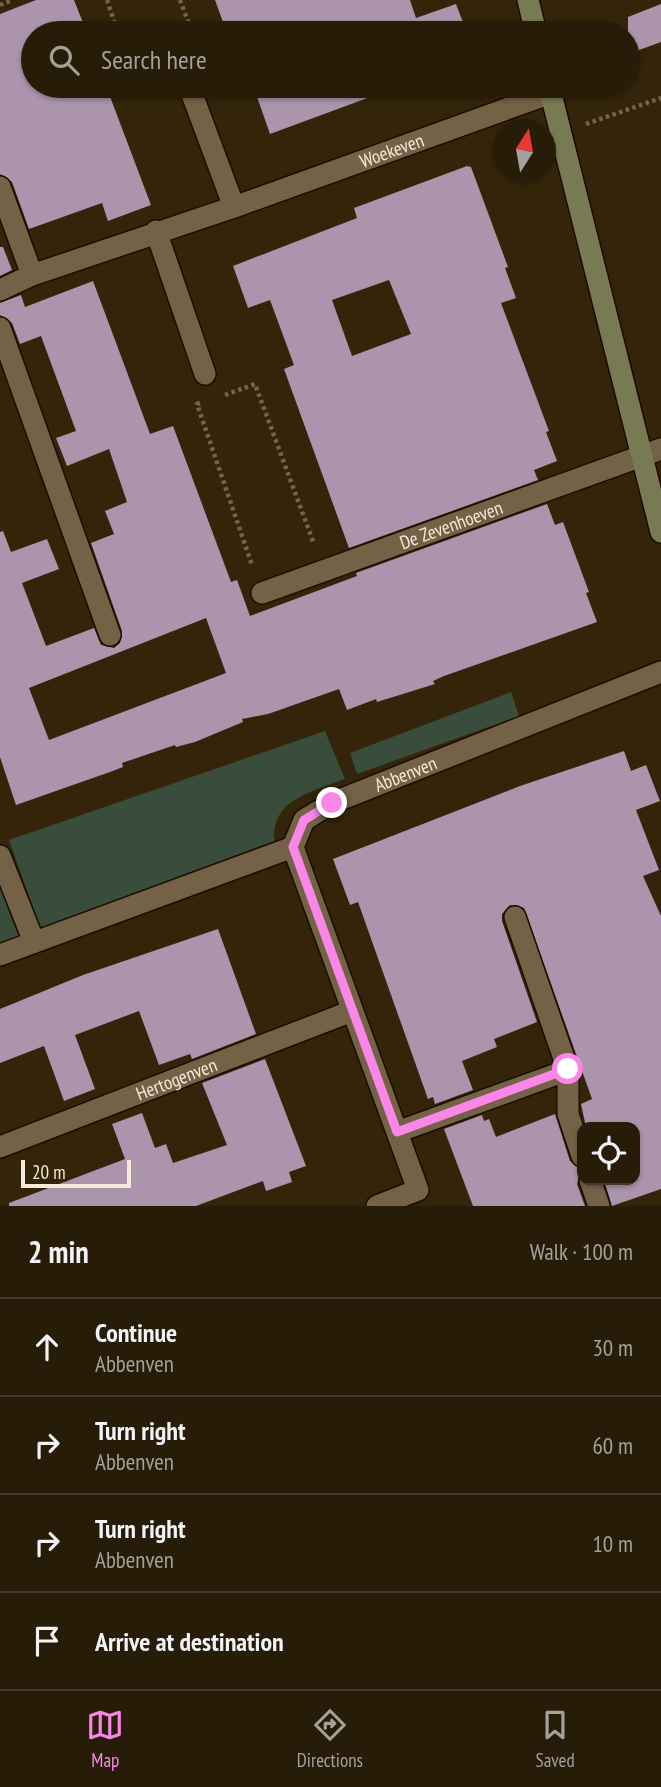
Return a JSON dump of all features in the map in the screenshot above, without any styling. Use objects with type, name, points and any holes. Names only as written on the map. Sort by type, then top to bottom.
[{"type":"street","points":[[528,0],[533,21]]},
{"type":"street","points":[[193,98],[234,207]]},
{"type":"street","name":"Woekeven","points":[[0,290],[32,275],[234,207],[526,98]]},
{"type":"street","points":[[552,98],[651,452],[661,532]]},
{"type":"street","points":[[0,187],[32,275]]},
{"type":"street","points":[[156,232],[205,374]]},
{"type":"street","points":[[0,328],[110,635]]},
{"type":"street","name":"De Zevenhoeven","points":[[262,593],[651,452]]},
{"type":"street","name":"Abbenven","points":[[293,847],[304,820],[332,803],[661,672]]},
{"type":"street","points":[[0,954],[293,847],[418,1190],[377,1206]]},
{"type":"street","points":[[0,856],[34,942]]},
{"type":"street","points":[[515,917],[568,1069],[568,1114],[577,1141]]},
{"type":"street","name":"Hertogenven","points":[[0,1147],[352,1011]]},
{"type":"street","points":[[397,1132],[568,1069]]},
{"type":"street","points":[[592,1185],[599,1206]]},
{"type":"path","points":[[0,5],[13,0]]},
{"type":"path","points":[[107,0],[114,21]]},
{"type":"path","points":[[180,0],[188,21]]},
{"type":"path","points":[[561,132],[661,97]]},
{"type":"path","points":[[223,396],[255,384],[323,570]]},
{"type":"path","points":[[205,402],[197,404],[262,593]]},
{"type":"green space","points":[[511,692],[519,716],[357,774],[350,753]]},
{"type":"green space","points":[[325,731],[345,779],[307,794],[285,808],[274,829],[275,844],[41,930],[9,840]]},
{"type":"green space","points":[[0,887],[19,937],[0,943]]},
{"type":"building","points":[[36,0],[74,0],[82,21],[21,21],[21,98],[111,98],[151,205],[108,221],[102,203],[29,229],[12,182],[0,174],[0,14]]},
{"type":"building","points":[[215,0],[410,0],[416,18],[456,4],[462,21],[223,21]]},
{"type":"building","points":[[661,4],[661,42],[640,50],[640,21],[628,21],[628,17]]},
{"type":"building","points":[[257,98],[368,98],[270,134]]},
{"type":"building","points":[[467,166],[471,167],[508,267],[505,268],[516,298],[501,303],[549,431],[546,432],[557,461],[534,470],[538,480],[349,548],[284,369],[294,365],[270,300],[248,308],[233,266],[357,218],[354,208]],"holes":[[[389,280],[411,334],[352,356],[332,300]]]},
{"type":"building","points":[[0,247],[3,247],[12,270],[0,276]]},
{"type":"building","points":[[93,281],[150,434],[173,426],[231,582],[237,580],[250,616],[357,576],[356,573],[547,504],[555,525],[563,522],[597,622],[444,676],[433,681],[435,684],[377,702],[376,699],[347,710],[339,689],[268,714],[242,719],[243,722],[195,742],[176,747],[175,745],[122,763],[123,767],[16,805],[0,757],[0,532],[3,531],[11,552],[47,539],[59,569],[22,583],[46,646],[94,628],[101,645],[114,648],[120,643],[122,631],[91,543],[114,534],[105,511],[127,502],[109,449],[67,466],[56,438],[76,431],[41,336],[20,344],[12,323],[0,315],[0,303],[21,295],[25,307]],"holes":[[[206,618],[226,673],[49,740],[29,688]]]},
{"type":"building","points":[[624,751],[631,771],[646,765],[660,801],[636,810],[659,870],[643,876],[661,916],[661,1189],[612,1206],[606,1185],[640,1185],[640,1122],[585,1122],[581,1104],[592,1099],[524,908],[510,905],[502,914],[502,921],[537,1022],[494,1039],[497,1047],[462,1061],[473,1090],[435,1104],[433,1097],[428,1099],[358,902],[350,905],[333,859],[520,786]]},
{"type":"building","points":[[218,929],[256,1034],[192,1059],[190,1054],[159,1065],[139,1011],[75,1035],[95,1089],[64,1101],[44,1046],[0,1063],[0,1009],[83,975]]},
{"type":"building","points":[[265,1059],[306,1166],[289,1172],[292,1182],[266,1191],[263,1181],[196,1206],[9,1206],[9,1203],[125,1159],[112,1124],[142,1113],[155,1148],[166,1144],[173,1163],[227,1145],[202,1083]]},
{"type":"building","points":[[555,1114],[570,1161],[577,1166],[577,1185],[585,1206],[473,1206],[444,1129],[482,1115],[484,1121],[489,1119],[496,1137]]},
{"type":"route","points":[[332,803],[304,820],[293,847],[397,1132],[568,1069]]}]
